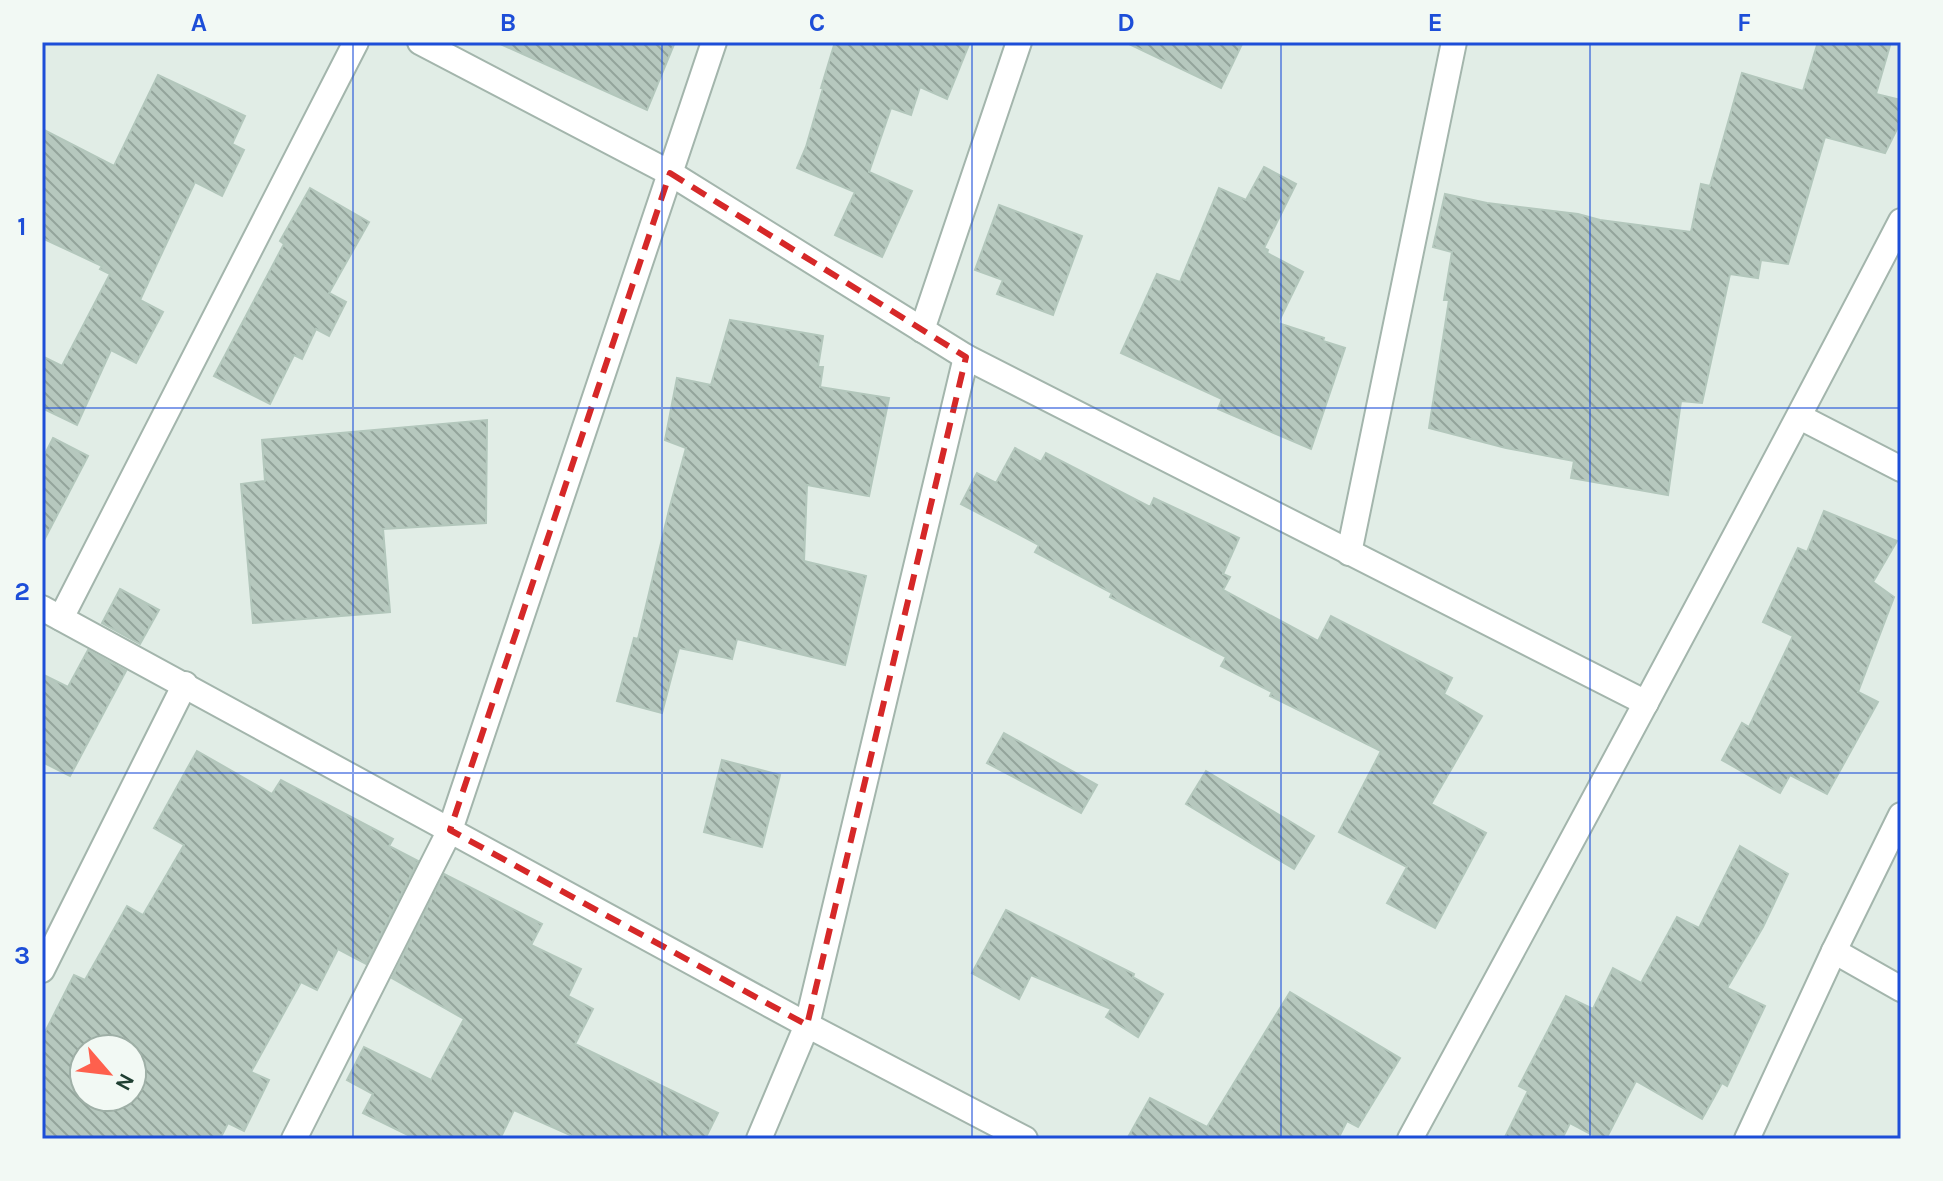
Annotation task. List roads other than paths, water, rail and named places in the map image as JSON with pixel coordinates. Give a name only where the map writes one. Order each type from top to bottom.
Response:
[{"type":"street","points":[[356,42],[51,613],[807,1025],[1025,1139]]},
{"type":"street","points":[[420,42],[670,173],[966,357],[1646,703]]},
{"type":"street","points":[[294,1139],[450,830],[714,42]]},
{"type":"street","points":[[922,330],[1019,42]]},
{"type":"street","points":[[1349,553],[1454,42]]},
{"type":"street","points":[[1410,1139],[1800,417],[1901,221]]},
{"type":"street","points":[[759,1139],[807,1025],[966,357]]},
{"type":"street","points":[[1800,417],[1901,469]]},
{"type":"street","points":[[42,970],[185,684]]},
{"type":"street","points":[[1747,1139],[1901,815]]},
{"type":"street","points":[[1834,951],[1901,989]]}]
